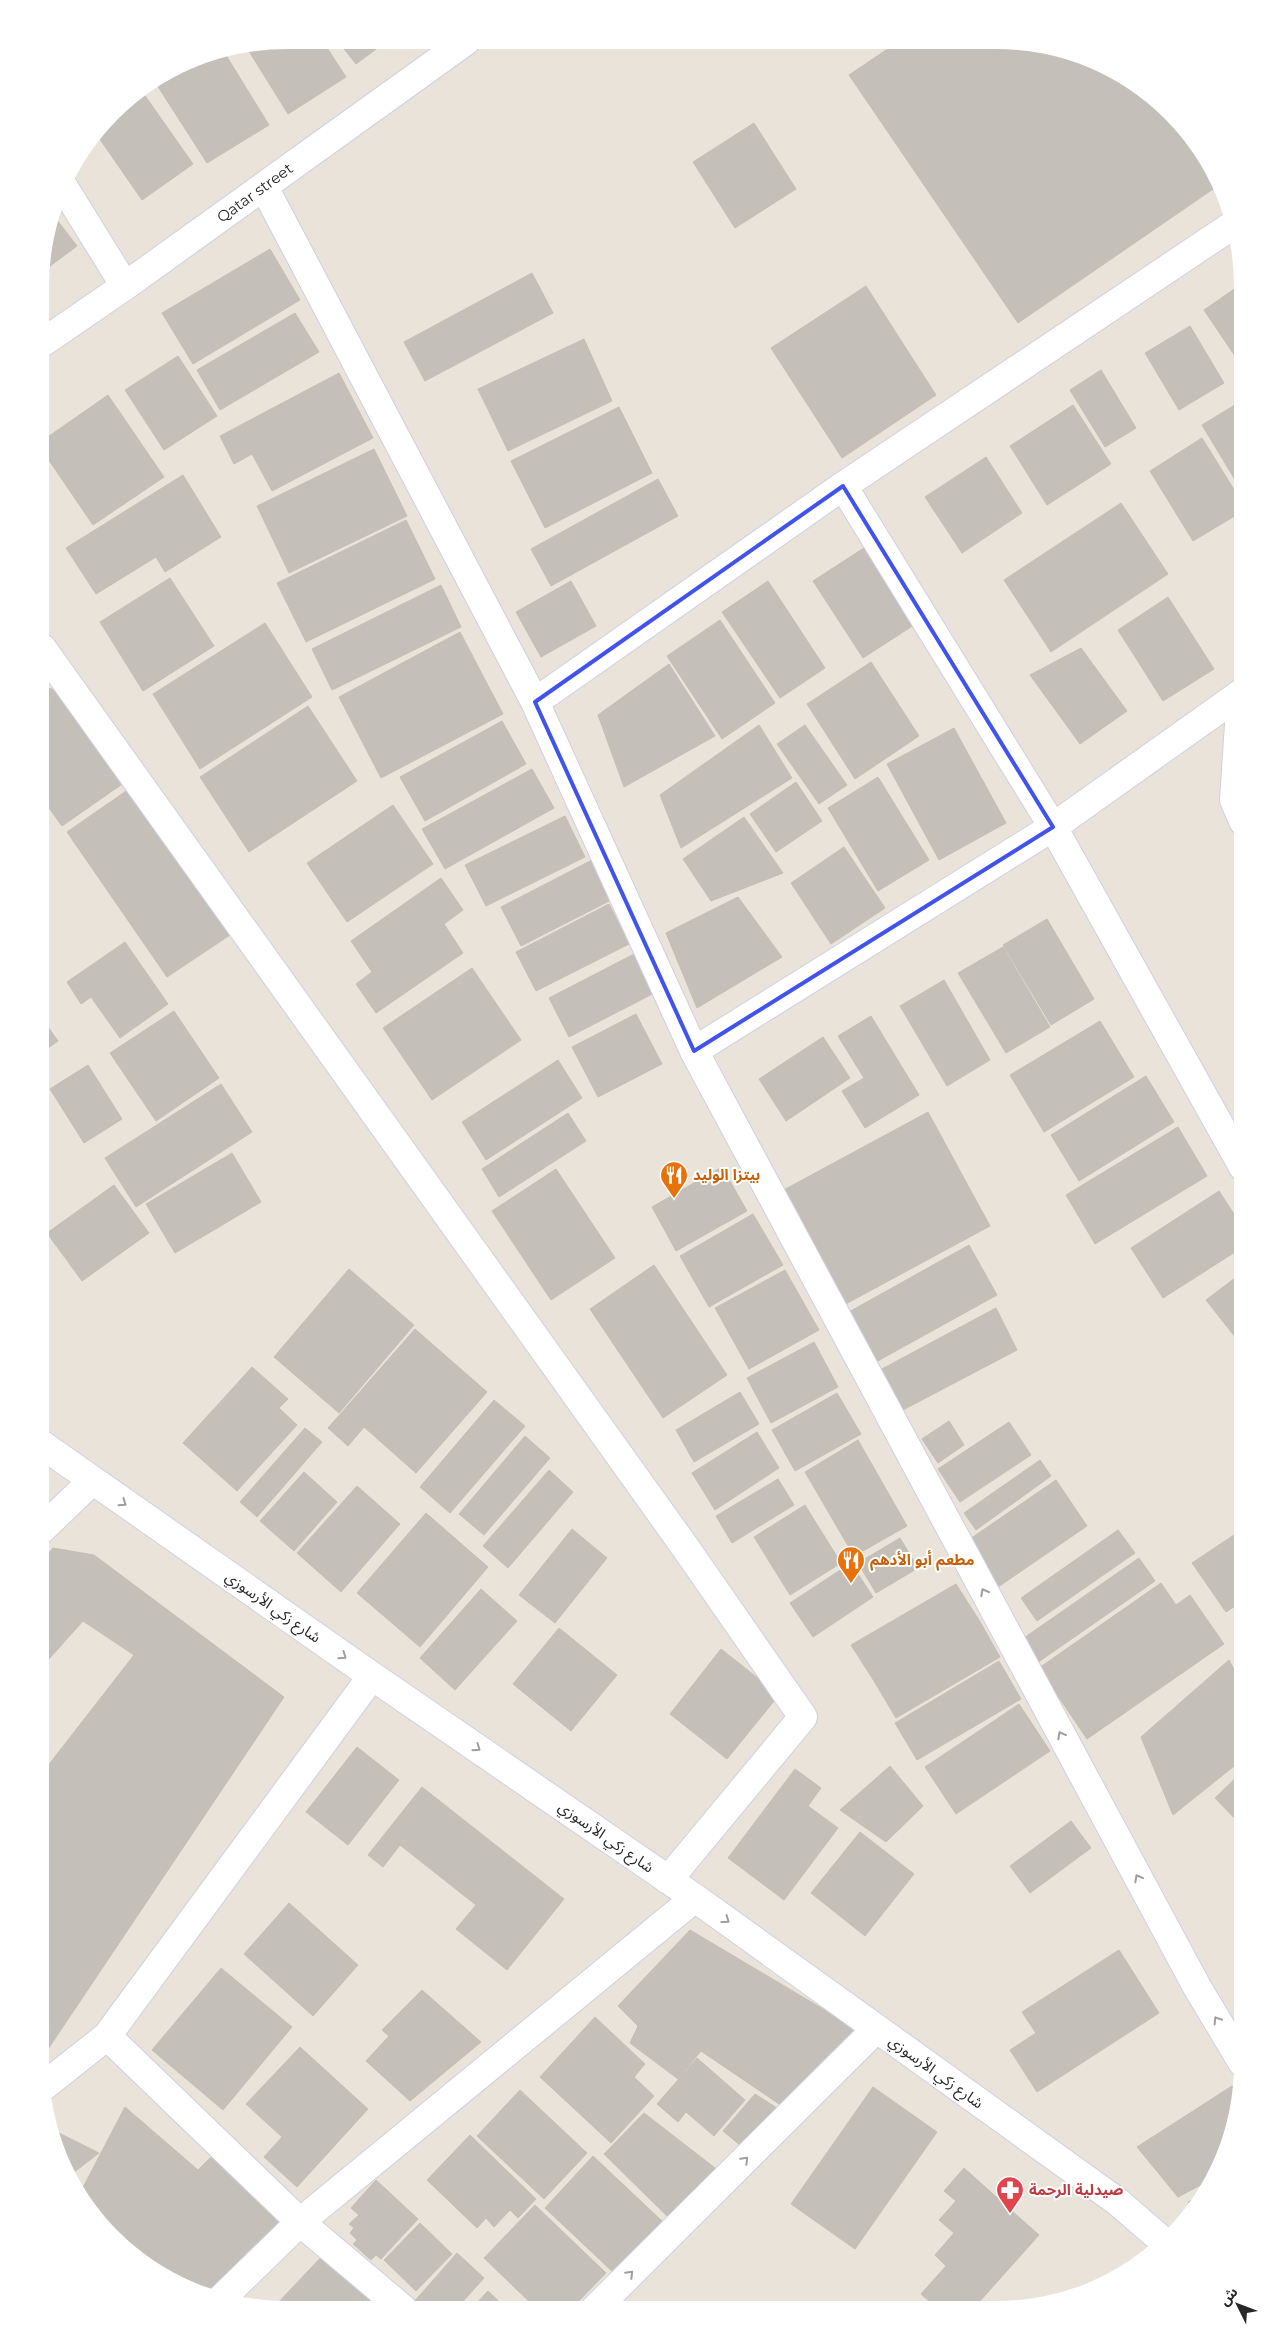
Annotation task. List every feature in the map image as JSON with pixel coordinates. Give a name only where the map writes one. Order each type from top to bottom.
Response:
[{"type":"street","name":"Qatar street","points":[[49,338],[264,187],[455,49]]},
{"type":"street","points":[[264,187],[535,702],[694,1051],[1187,1970],[1234,2049]]},
{"type":"street","points":[[68,193],[125,286]]},
{"type":"street","points":[[535,702],[843,486],[1227,229]]},
{"type":"street","points":[[843,486],[1052,827],[1234,1151]]},
{"type":"street","points":[[49,658],[685,1546],[803,1716],[668,1880]]},
{"type":"street","points":[[694,1051],[1052,827],[1234,699]]},
{"type":"street","name":"شارع زكي الأرسوزي","points":[[49,1450],[372,1676],[695,1898],[1118,2202],[1159,2237]]},
{"type":"street","points":[[49,1522],[92,1481]]},
{"type":"street","points":[[49,2082],[106,2036],[372,1676]]},
{"type":"street","points":[[227,2294],[300,2222],[695,1898]]},
{"type":"street","points":[[603,2301],[876,2029]]},
{"type":"street","points":[[106,2036],[300,2222],[394,2301]]},
{"type":"highlighted area","points":[[843,486],[1053,827],[694,1051],[535,702]]},
{"type":"building","points":[[270,49],[328,49],[346,77],[288,114],[249,52]]},
{"type":"building","points":[[344,49],[376,49],[356,64]]},
{"type":"building","points":[[888,49],[1013,49],[1043,53],[1073,61],[1102,73],[1129,89],[1165,118],[1194,154],[1213,189],[1018,323],[849,75]]},
{"type":"building","points":[[227,56],[269,125],[207,163],[158,87],[181,73]]},
{"type":"building","points":[[145,96],[193,164],[142,200],[100,139],[118,118]]},
{"type":"building","points":[[754,123],[796,189],[735,228],[693,162]]},
{"type":"building","points":[[58,221],[77,246],[49,266]]},
{"type":"building","points":[[270,249],[300,300],[193,364],[162,313]]},
{"type":"building","points":[[532,273],[553,313],[425,381],[404,342]]},
{"type":"building","points":[[866,286],[936,395],[842,458],[771,348]]},
{"type":"building","points":[[1234,289],[1234,355],[1204,310]]},
{"type":"building","points":[[295,313],[319,352],[220,410],[197,370]]},
{"type":"building","points":[[1190,326],[1224,383],[1179,410],[1145,353]]},
{"type":"building","points":[[584,339],[612,401],[508,451],[478,389]]},
{"type":"building","points":[[178,356],[217,416],[164,450],[125,390]]},
{"type":"building","points":[[1101,370],[1136,428],[1105,447],[1070,390]]},
{"type":"building","points":[[339,373],[373,438],[272,491],[252,454],[234,464],[220,436]]},
{"type":"building","points":[[108,395],[164,477],[93,525],[49,460],[49,436]]},
{"type":"building","points":[[1073,405],[1111,464],[1047,505],[1010,446]]},
{"type":"building","points":[[1234,405],[1234,478],[1202,425]]},
{"type":"building","points":[[619,407],[652,473],[545,528],[511,461]]},
{"type":"building","points":[[1202,438],[1234,490],[1234,516],[1193,541],[1150,471]]},
{"type":"building","points":[[374,449],[407,516],[289,573],[257,506]]},
{"type":"building","points":[[986,457],[1022,513],[962,553],[925,497]]},
{"type":"building","points":[[183,475],[221,537],[165,572],[156,557],[96,594],[66,548]]},
{"type":"building","points":[[658,479],[678,516],[551,586],[531,549]]},
{"type":"building","points":[[1121,503],[1168,574],[1051,652],[1004,580]]},
{"type":"building","points":[[406,520],[435,579],[306,642],[277,583]]},
{"type":"building","points":[[867,546],[917,623],[863,658],[813,581]]},
{"type":"building","points":[[170,578],[214,646],[143,691],[100,622]]},
{"type":"building","points":[[571,581],[596,626],[541,657],[516,612]]},
{"type":"building","points":[[768,581],[825,668],[780,698],[722,612]]},
{"type":"building","points":[[441,585],[461,627],[332,690],[312,649]]},
{"type":"building","points":[[1168,597],[1214,669],[1163,701],[1118,630]]},
{"type":"building","points":[[720,620],[775,703],[722,739],[667,656]]},
{"type":"building","points":[[265,623],[312,697],[200,769],[153,694]]},
{"type":"building","points":[[460,632],[503,714],[381,778],[339,697]]},
{"type":"building","points":[[1081,648],[1127,711],[1080,744],[1030,675]]},
{"type":"building","points":[[871,662],[919,736],[855,779],[807,704]]},
{"type":"building","points":[[669,664],[715,736],[624,787],[598,715]]},
{"type":"building","points":[[49,688],[66,692],[128,780],[62,826],[49,808]]},
{"type":"building","points":[[308,706],[357,781],[249,852],[200,777]]},
{"type":"building","points":[[502,721],[526,764],[425,821],[400,777]]},
{"type":"building","points":[[759,725],[792,778],[681,848],[660,795]]},
{"type":"building","points":[[805,725],[847,785],[819,804],[777,744]]},
{"type":"building","points":[[954,728],[1006,823],[939,860],[887,764]]},
{"type":"building","points":[[532,769],[554,808],[445,869],[422,829]]},
{"type":"building","points":[[878,777],[929,860],[878,891],[828,808]]},
{"type":"building","points":[[796,782],[822,821],[776,852],[750,814]]},
{"type":"building","points":[[132,787],[233,933],[167,977],[67,832]]},
{"type":"building","points":[[393,805],[433,864],[347,922],[307,863]]},
{"type":"building","points":[[565,816],[585,857],[486,906],[465,865]]},
{"type":"building","points":[[744,817],[783,873],[711,901],[683,859]]},
{"type":"building","points":[[844,847],[885,908],[831,944],[791,883]]},
{"type":"building","points":[[594,859],[613,899],[521,946],[501,907]]},
{"type":"building","points":[[441,878],[463,910],[444,924],[463,953],[376,1013],[356,984],[372,972],[351,941]]},
{"type":"building","points":[[738,897],[782,957],[697,1008],[666,933]]},
{"type":"building","points":[[609,904],[629,944],[536,991],[516,952]]},
{"type":"building","points":[[1047,919],[1094,999],[1051,1025],[1003,945]]},
{"type":"building","points":[[125,942],[168,1004],[120,1038],[91,997],[81,1004],[67,982]]},
{"type":"building","points":[[1003,947],[1050,1027],[1006,1053],[958,973]]},
{"type":"building","points":[[642,950],[662,989],[569,1037],[549,998]]},
{"type":"building","points":[[472,968],[521,1040],[432,1100],[383,1028]]},
{"type":"building","points":[[944,980],[990,1060],[947,1086],[900,1006]]},
{"type":"building","points":[[174,1011],[219,1078],[156,1121],[110,1053]]},
{"type":"building","points":[[636,1014],[662,1064],[598,1097],[572,1047]]},
{"type":"building","points":[[871,1016],[919,1095],[865,1128],[842,1091],[864,1078],[838,1036]]},
{"type":"building","points":[[1100,1021],[1134,1077],[1044,1132],[1010,1075]]},
{"type":"building","points":[[49,1028],[58,1041],[49,1047]]},
{"type":"building","points":[[823,1037],[850,1078],[786,1121],[759,1079]]},
{"type":"building","points":[[558,1060],[582,1098],[486,1160],[462,1122]]},
{"type":"building","points":[[88,1065],[122,1119],[84,1143],[50,1089]]},
{"type":"building","points":[[1146,1076],[1174,1122],[1079,1181],[1051,1135]]},
{"type":"building","points":[[221,1084],[252,1132],[136,1207],[105,1158]]},
{"type":"building","points":[[928,1112],[990,1226],[842,1306],[780,1192]]},
{"type":"building","points":[[568,1113],[586,1141],[499,1197],[482,1169]]},
{"type":"building","points":[[1178,1127],[1207,1176],[1095,1244],[1066,1195]]},
{"type":"building","points":[[232,1153],[261,1202],[175,1253],[146,1204]]},
{"type":"building","points":[[722,1167],[747,1211],[676,1251],[652,1207]]},
{"type":"building","points":[[556,1169],[615,1258],[551,1300],[492,1211]]},
{"type":"building","points":[[114,1185],[149,1233],[82,1281],[49,1236],[49,1232]]},
{"type":"building","points":[[1219,1191],[1234,1214],[1234,1253],[1163,1298],[1131,1248]]},
{"type":"building","points":[[753,1214],[783,1265],[709,1307],[680,1256]]},
{"type":"building","points":[[969,1245],[997,1295],[874,1363],[847,1313]]},
{"type":"building","points":[[654,1265],[727,1375],[663,1418],[590,1309]]},
{"type":"building","points":[[349,1269],[414,1325],[339,1413],[274,1357]]},
{"type":"building","points":[[785,1270],[819,1330],[749,1369],[715,1308]]},
{"type":"building","points":[[1234,1279],[1234,1336],[1206,1300]]},
{"type":"building","points":[[996,1308],[1017,1350],[901,1411],[880,1370]]},
{"type":"building","points":[[415,1329],[487,1392],[416,1473],[364,1427],[348,1446],[328,1428]]},
{"type":"building","points":[[814,1342],[838,1387],[771,1423],[747,1378]]},
{"type":"building","points":[[252,1367],[288,1399],[279,1408],[297,1425],[237,1491],[183,1443]]},
{"type":"building","points":[[740,1392],[759,1424],[694,1462],[676,1430]]},
{"type":"building","points":[[837,1393],[861,1434],[795,1471],[772,1430]]},
{"type":"building","points":[[494,1400],[525,1426],[450,1513],[420,1487]]},
{"type":"building","points":[[949,1421],[964,1445],[938,1463],[922,1439]]},
{"type":"building","points":[[1009,1422],[1031,1455],[960,1502],[938,1469]]},
{"type":"building","points":[[305,1428],[322,1442],[257,1517],[240,1502]]},
{"type":"building","points":[[757,1432],[779,1468],[715,1510],[692,1473]]},
{"type":"building","points":[[525,1436],[550,1458],[484,1535],[459,1514]]},
{"type":"building","points":[[858,1440],[907,1526],[854,1556],[805,1472]]},
{"type":"building","points":[[1040,1460],[1051,1476],[976,1530],[964,1513]]},
{"type":"building","points":[[549,1470],[573,1492],[508,1568],[483,1546]]},
{"type":"building","points":[[304,1472],[337,1502],[294,1551],[260,1521]]},
{"type":"building","points":[[778,1479],[794,1505],[732,1543],[716,1516]]},
{"type":"building","points":[[1056,1480],[1087,1526],[998,1587],[967,1541]]},
{"type":"building","points":[[357,1486],[400,1524],[341,1592],[297,1553]]},
{"type":"building","points":[[805,1505],[841,1563],[790,1595],[754,1537]]},
{"type":"building","points":[[426,1513],[488,1567],[420,1647],[357,1593]]},
{"type":"building","points":[[572,1529],[607,1558],[555,1623],[519,1595]]},
{"type":"building","points":[[1118,1530],[1135,1553],[1037,1621],[1021,1598]]},
{"type":"building","points":[[1234,1535],[1234,1607],[1226,1612],[1192,1563]]},
{"type":"building","points":[[900,1538],[918,1568],[876,1593],[858,1563]]},
{"type":"building","points":[[53,1548],[94,1555],[284,1697],[49,2048],[49,1764],[134,1655],[83,1621],[49,1659],[49,1553]]},
{"type":"building","points":[[1139,1558],[1155,1581],[1037,1663],[1021,1640]]},
{"type":"building","points":[[851,1563],[873,1597],[813,1637],[790,1603]]},
{"type":"building","points":[[1161,1583],[1176,1605],[1190,1595],[1224,1644],[1087,1739],[1039,1668]]},
{"type":"building","points":[[956,1584],[979,1620],[874,1681],[851,1645]]},
{"type":"building","points":[[481,1589],[517,1621],[455,1690],[420,1658]]},
{"type":"building","points":[[979,1620],[1000,1657],[896,1718],[874,1681]]},
{"type":"building","points":[[559,1628],[617,1675],[571,1731],[513,1684]]},
{"type":"building","points":[[721,1649],[779,1695],[727,1759],[670,1714]]},
{"type":"building","points":[[1229,1660],[1234,1670],[1234,1766],[1173,1815],[1141,1737]]},
{"type":"building","points":[[999,1661],[1021,1699],[917,1760],[895,1723]]},
{"type":"building","points":[[1019,1704],[1050,1751],[956,1814],[925,1767]]},
{"type":"building","points":[[357,1747],[399,1780],[348,1845],[306,1812]]},
{"type":"building","points":[[890,1766],[923,1806],[886,1842],[840,1810]]},
{"type":"building","points":[[795,1769],[821,1788],[808,1806],[838,1828],[784,1900],[728,1858]]},
{"type":"building","points":[[1234,1780],[1234,1818],[1215,1798]]},
{"type":"building","points":[[422,1787],[564,1899],[507,1970],[456,1929],[476,1905],[400,1845],[383,1867],[368,1855]]},
{"type":"building","points":[[1071,1821],[1091,1848],[1030,1893],[1010,1866]]},
{"type":"building","points":[[860,1832],[914,1874],[865,1936],[811,1893]]},
{"type":"building","points":[[289,1903],[358,1965],[313,2016],[244,1954]]},
{"type":"building","points":[[690,1930],[860,2031],[785,2108],[701,2051],[678,2079],[630,2043],[638,2026],[618,2006]]},
{"type":"building","points":[[1119,1950],[1159,2013],[1037,2092],[1010,2050],[1036,2033],[1022,2012]]},
{"type":"building","points":[[221,1968],[292,2027],[223,2110],[152,2050]]},
{"type":"building","points":[[422,1990],[481,2042],[410,2101],[366,2061],[389,2036],[382,2030]]},
{"type":"building","points":[[595,2017],[645,2064],[634,2077],[654,2096],[611,2143],[540,2077]]},
{"type":"building","points":[[300,2047],[368,2109],[297,2187],[264,2157],[282,2137],[246,2104]]},
{"type":"building","points":[[697,2058],[745,2100],[714,2136],[686,2112],[678,2122],[657,2104]]},
{"type":"building","points":[[1232,2086],[1233,2087],[1230,2110],[1222,2140],[1210,2169],[1201,2185],[1178,2197],[1137,2147]]},
{"type":"building","points":[[873,2087],[937,2132],[855,2249],[791,2204]]},
{"type":"building","points":[[520,2090],[587,2153],[544,2199],[477,2136]]},
{"type":"building","points":[[755,2094],[783,2112],[746,2150],[723,2131]]},
{"type":"building","points":[[125,2107],[198,2170],[214,2154],[287,2221],[216,2291],[181,2277],[142,2252],[118,2232],[83,2187]]},
{"type":"building","points":[[644,2113],[715,2168],[667,2216],[604,2154]]},
{"type":"building","points":[[59,2133],[99,2153],[75,2172]]},
{"type":"building","points":[[470,2135],[536,2199],[518,2218],[510,2210],[494,2227],[486,2218],[477,2228],[427,2180]]},
{"type":"building","points":[[593,2156],[663,2222],[614,2273],[545,2208]]},
{"type":"building","points":[[964,2168],[1039,2235],[980,2301],[929,2301],[921,2294],[946,2266],[935,2255],[954,2233],[939,2220],[956,2201],[944,2191]]},
{"type":"building","points":[[376,2180],[418,2219],[381,2259],[376,2255],[371,2260],[353,2244],[357,2240],[350,2233],[354,2228],[349,2224],[359,2215],[351,2208]]},
{"type":"building","points":[[535,2205],[606,2273],[579,2301],[529,2301],[484,2258]]},
{"type":"building","points":[[420,2223],[452,2254],[416,2291],[384,2260]]},
{"type":"building","points":[[327,2251],[380,2301],[286,2301],[280,2301]]},
{"type":"building","points":[[457,2253],[484,2278],[463,2301],[415,2301]]},
{"type":"building","points":[[488,2291],[499,2301],[479,2301]]},
{"type":"place","name":"بيتزا الوليد","points":[[674,1199]]},
{"type":"place","name":"مطعم أبو الأدهم","points":[[851,1584]]},
{"type":"place","name":"صيدلية الرحمة","points":[[1010,2214]]}]
